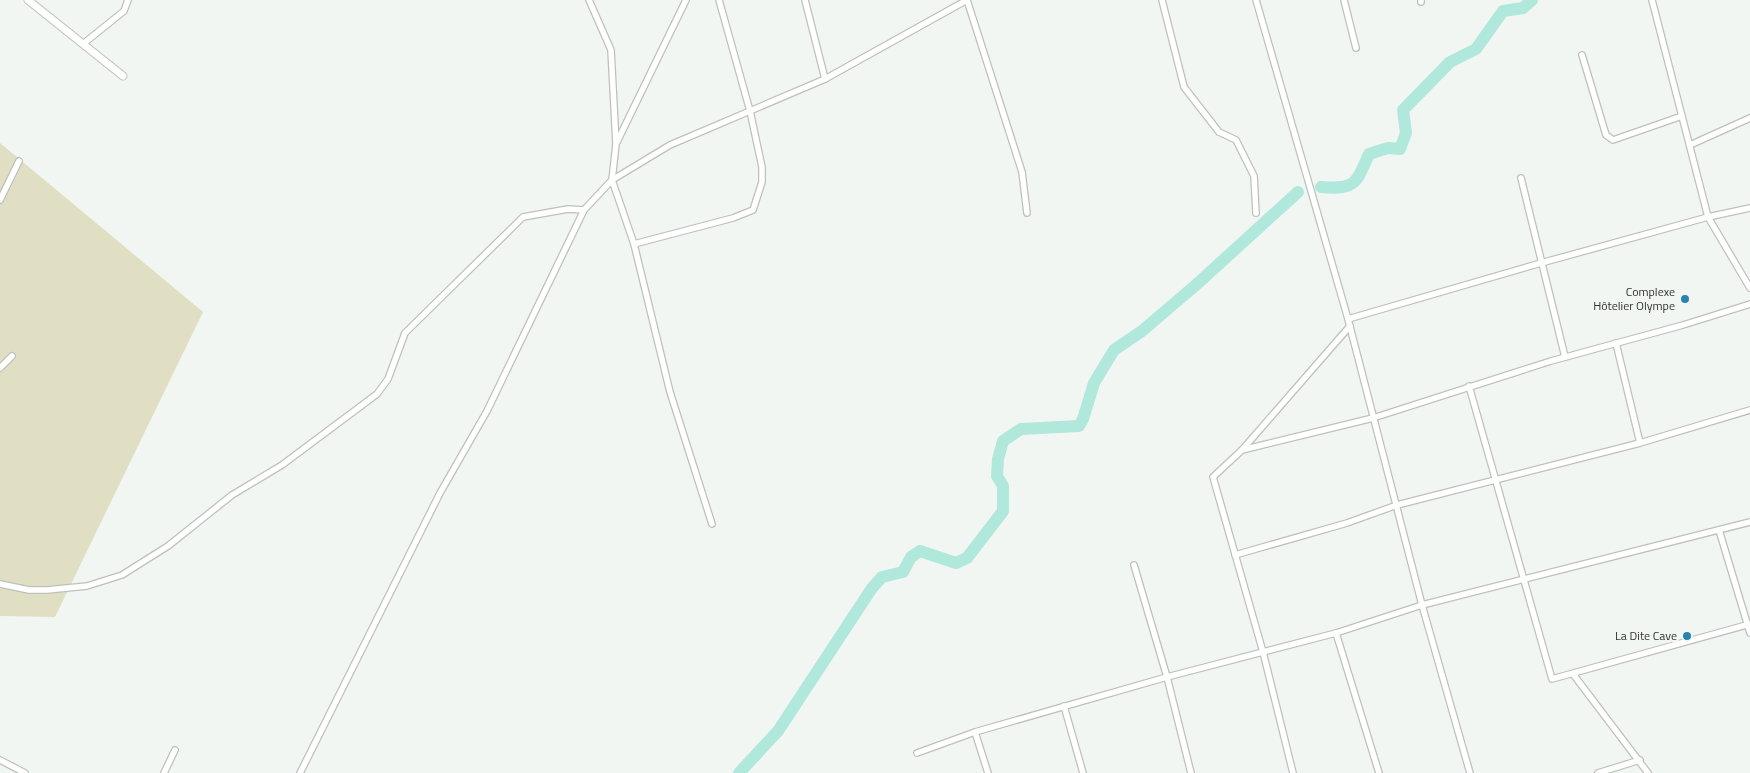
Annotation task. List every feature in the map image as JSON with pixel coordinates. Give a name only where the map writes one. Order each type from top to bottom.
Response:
[{"type":"street","points":[[28,0],[123,76]]},
{"type":"street","points":[[83,44],[124,12],[128,0]]},
{"type":"street","points":[[589,0],[611,50],[616,144],[612,180],[634,244],[670,392],[712,524]]},
{"type":"street","points":[[616,144],[686,0]]},
{"type":"street","points":[[634,244],[733,218],[753,210],[762,182],[762,167],[750,111],[719,0]]},
{"type":"street","points":[[805,0],[825,79]]},
{"type":"street","points":[[300,773],[440,494],[487,411],[584,210],[612,180],[670,145],[825,79],[967,0],[1022,172],[1027,213]]},
{"type":"street","points":[[1162,0],[1184,87],[1219,132],[1236,140],[1254,176],[1256,213]]},
{"type":"street","points":[[1256,0],[1350,326],[1422,605],[1470,773]]},
{"type":"street","points":[[1344,0],[1356,48]]},
{"type":"street","points":[[1652,0],[1708,217],[1750,288]]},
{"type":"street","points":[[1582,55],[1606,136],[1612,140],[1682,116]]},
{"type":"street","points":[[1690,145],[1750,118]]},
{"type":"street","points":[[0,200],[19,161]]},
{"type":"street","points":[[1521,178],[1565,357]]},
{"type":"street","points":[[1348,319],[1541,263],[1708,217],[1750,208]]},
{"type":"street","points":[[0,584],[29,590],[87,586],[122,575],[168,546],[232,495],[282,465],[376,394],[388,380],[405,333],[523,217],[568,209],[584,210]]},
{"type":"street","points":[[1242,450],[1373,418],[1469,386],[1750,304]]},
{"type":"street","points":[[1293,773],[1263,652],[1213,478],[1242,450],[1350,326]]},
{"type":"street","points":[[1616,343],[1640,443]]},
{"type":"street","points":[[0,368],[12,356]]},
{"type":"street","points":[[1469,386],[1552,679],[1749,624]]},
{"type":"street","points":[[1235,555],[1347,523],[1397,505],[1640,443],[1750,410]]},
{"type":"street","points":[[917,753],[975,732],[1167,677],[1336,633],[1422,605],[1750,522]]},
{"type":"street","points":[[1719,530],[1749,624],[1750,633]]},
{"type":"street","points":[[1134,564],[1167,677],[1191,773]]},
{"type":"street","points":[[1336,633],[1379,773]]},
{"type":"street","points":[[1573,674],[1648,773]]},
{"type":"street","points":[[1064,706],[1083,773]]},
{"type":"street","points":[[975,732],[988,773]]},
{"type":"street","points":[[164,773],[175,750]]},
{"type":"street","points":[[0,760],[25,773]]},
{"type":"street","points":[[1598,773],[1640,760]]},
{"type":"green space","points":[[0,143],[203,312],[55,617],[0,616]]},
{"type":"waterway","points":[[1321,187],[1348,186],[1353,183],[1361,172],[1369,154],[1388,148],[1400,149],[1406,133],[1403,110],[1450,62],[1476,49],[1503,11],[1523,8],[1532,0]]},
{"type":"waterway","points":[[739,773],[778,731],[872,588],[882,577],[903,572],[911,557],[920,551],[956,563],[967,558],[1003,511],[1003,486],[997,476],[998,459],[1003,441],[1021,429],[1079,426],[1094,383],[1114,350],[1142,331],[1197,284],[1298,192]]},
{"type":"place","name":"Complexe Hôtelier Olympe","points":[[1685,299]]},
{"type":"place","name":"La Dite Cave","points":[[1687,636]]}]
